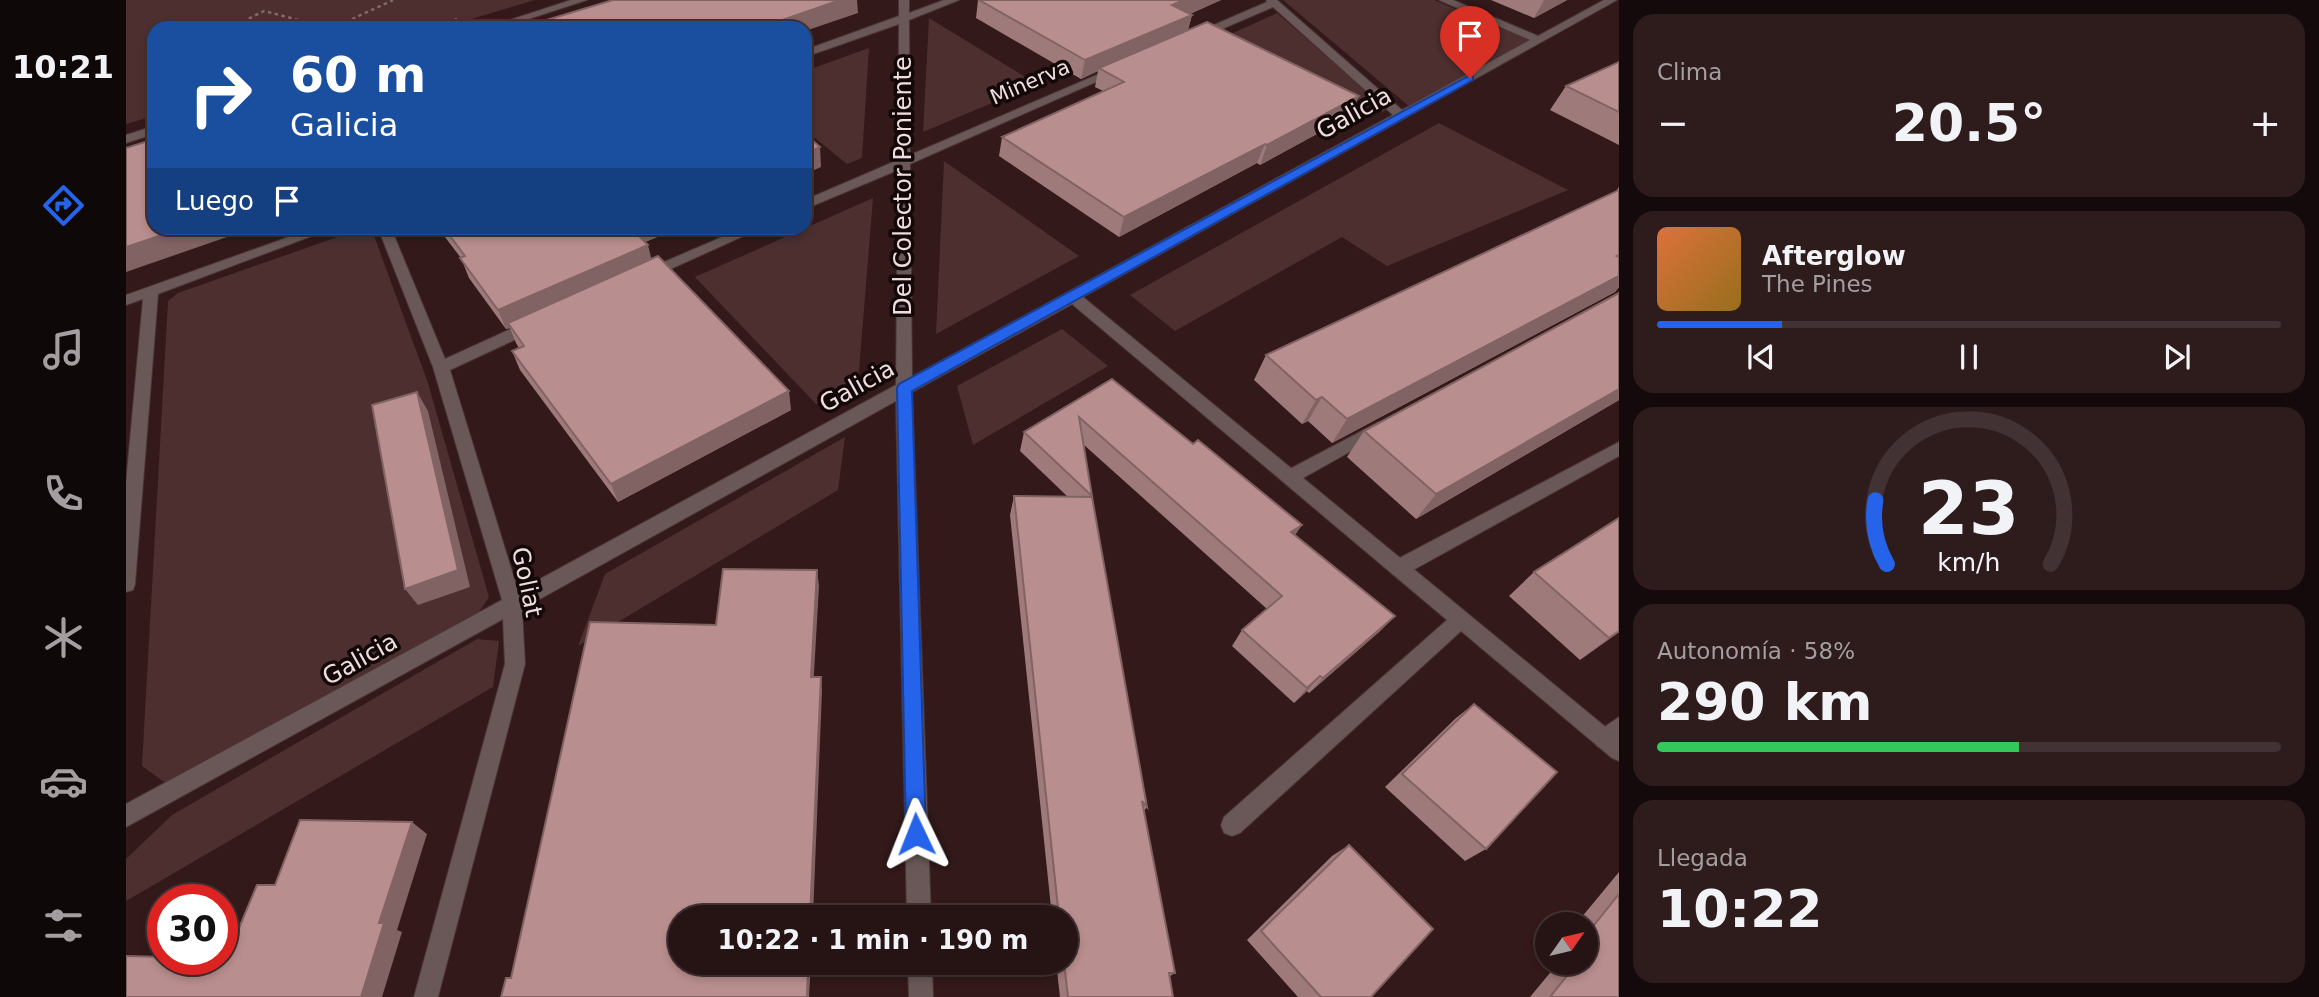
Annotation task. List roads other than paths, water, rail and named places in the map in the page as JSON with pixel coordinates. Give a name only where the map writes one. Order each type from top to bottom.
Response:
[{"type":"street","points":[[513,21],[582,0]]},
{"type":"street","name":"Del Colector Poniente","points":[[904,0],[904,388],[919,905]]},
{"type":"street","points":[[812,51],[954,0]]},
{"type":"street","points":[[1444,0],[1539,40]]},
{"type":"street","name":"Galicia","points":[[126,816],[1612,0]]},
{"type":"street","points":[[1185,41],[1273,1],[1401,116]]},
{"type":"street","name":"Minerva","points":[[812,202],[1133,63]]},
{"type":"street","points":[[126,139],[147,132]]},
{"type":"street","points":[[126,300],[307,235]]},
{"type":"street","name":"Goliat","points":[[387,235],[440,367],[512,603],[515,664],[426,997]]},
{"type":"street","points":[[629,283],[738,235]]},
{"type":"street","points":[[126,583],[129,488],[151,291]]},
{"type":"street","points":[[1072,296],[1461,619],[1614,739]]},
{"type":"street","points":[[440,367],[553,317]]},
{"type":"street","points":[[1290,477],[1399,418]]},
{"type":"street","points":[[1399,568],[1619,449]]},
{"type":"street","points":[[1232,825],[1461,619]]},
{"type":"street","points":[[920,975],[921,997]]}]
